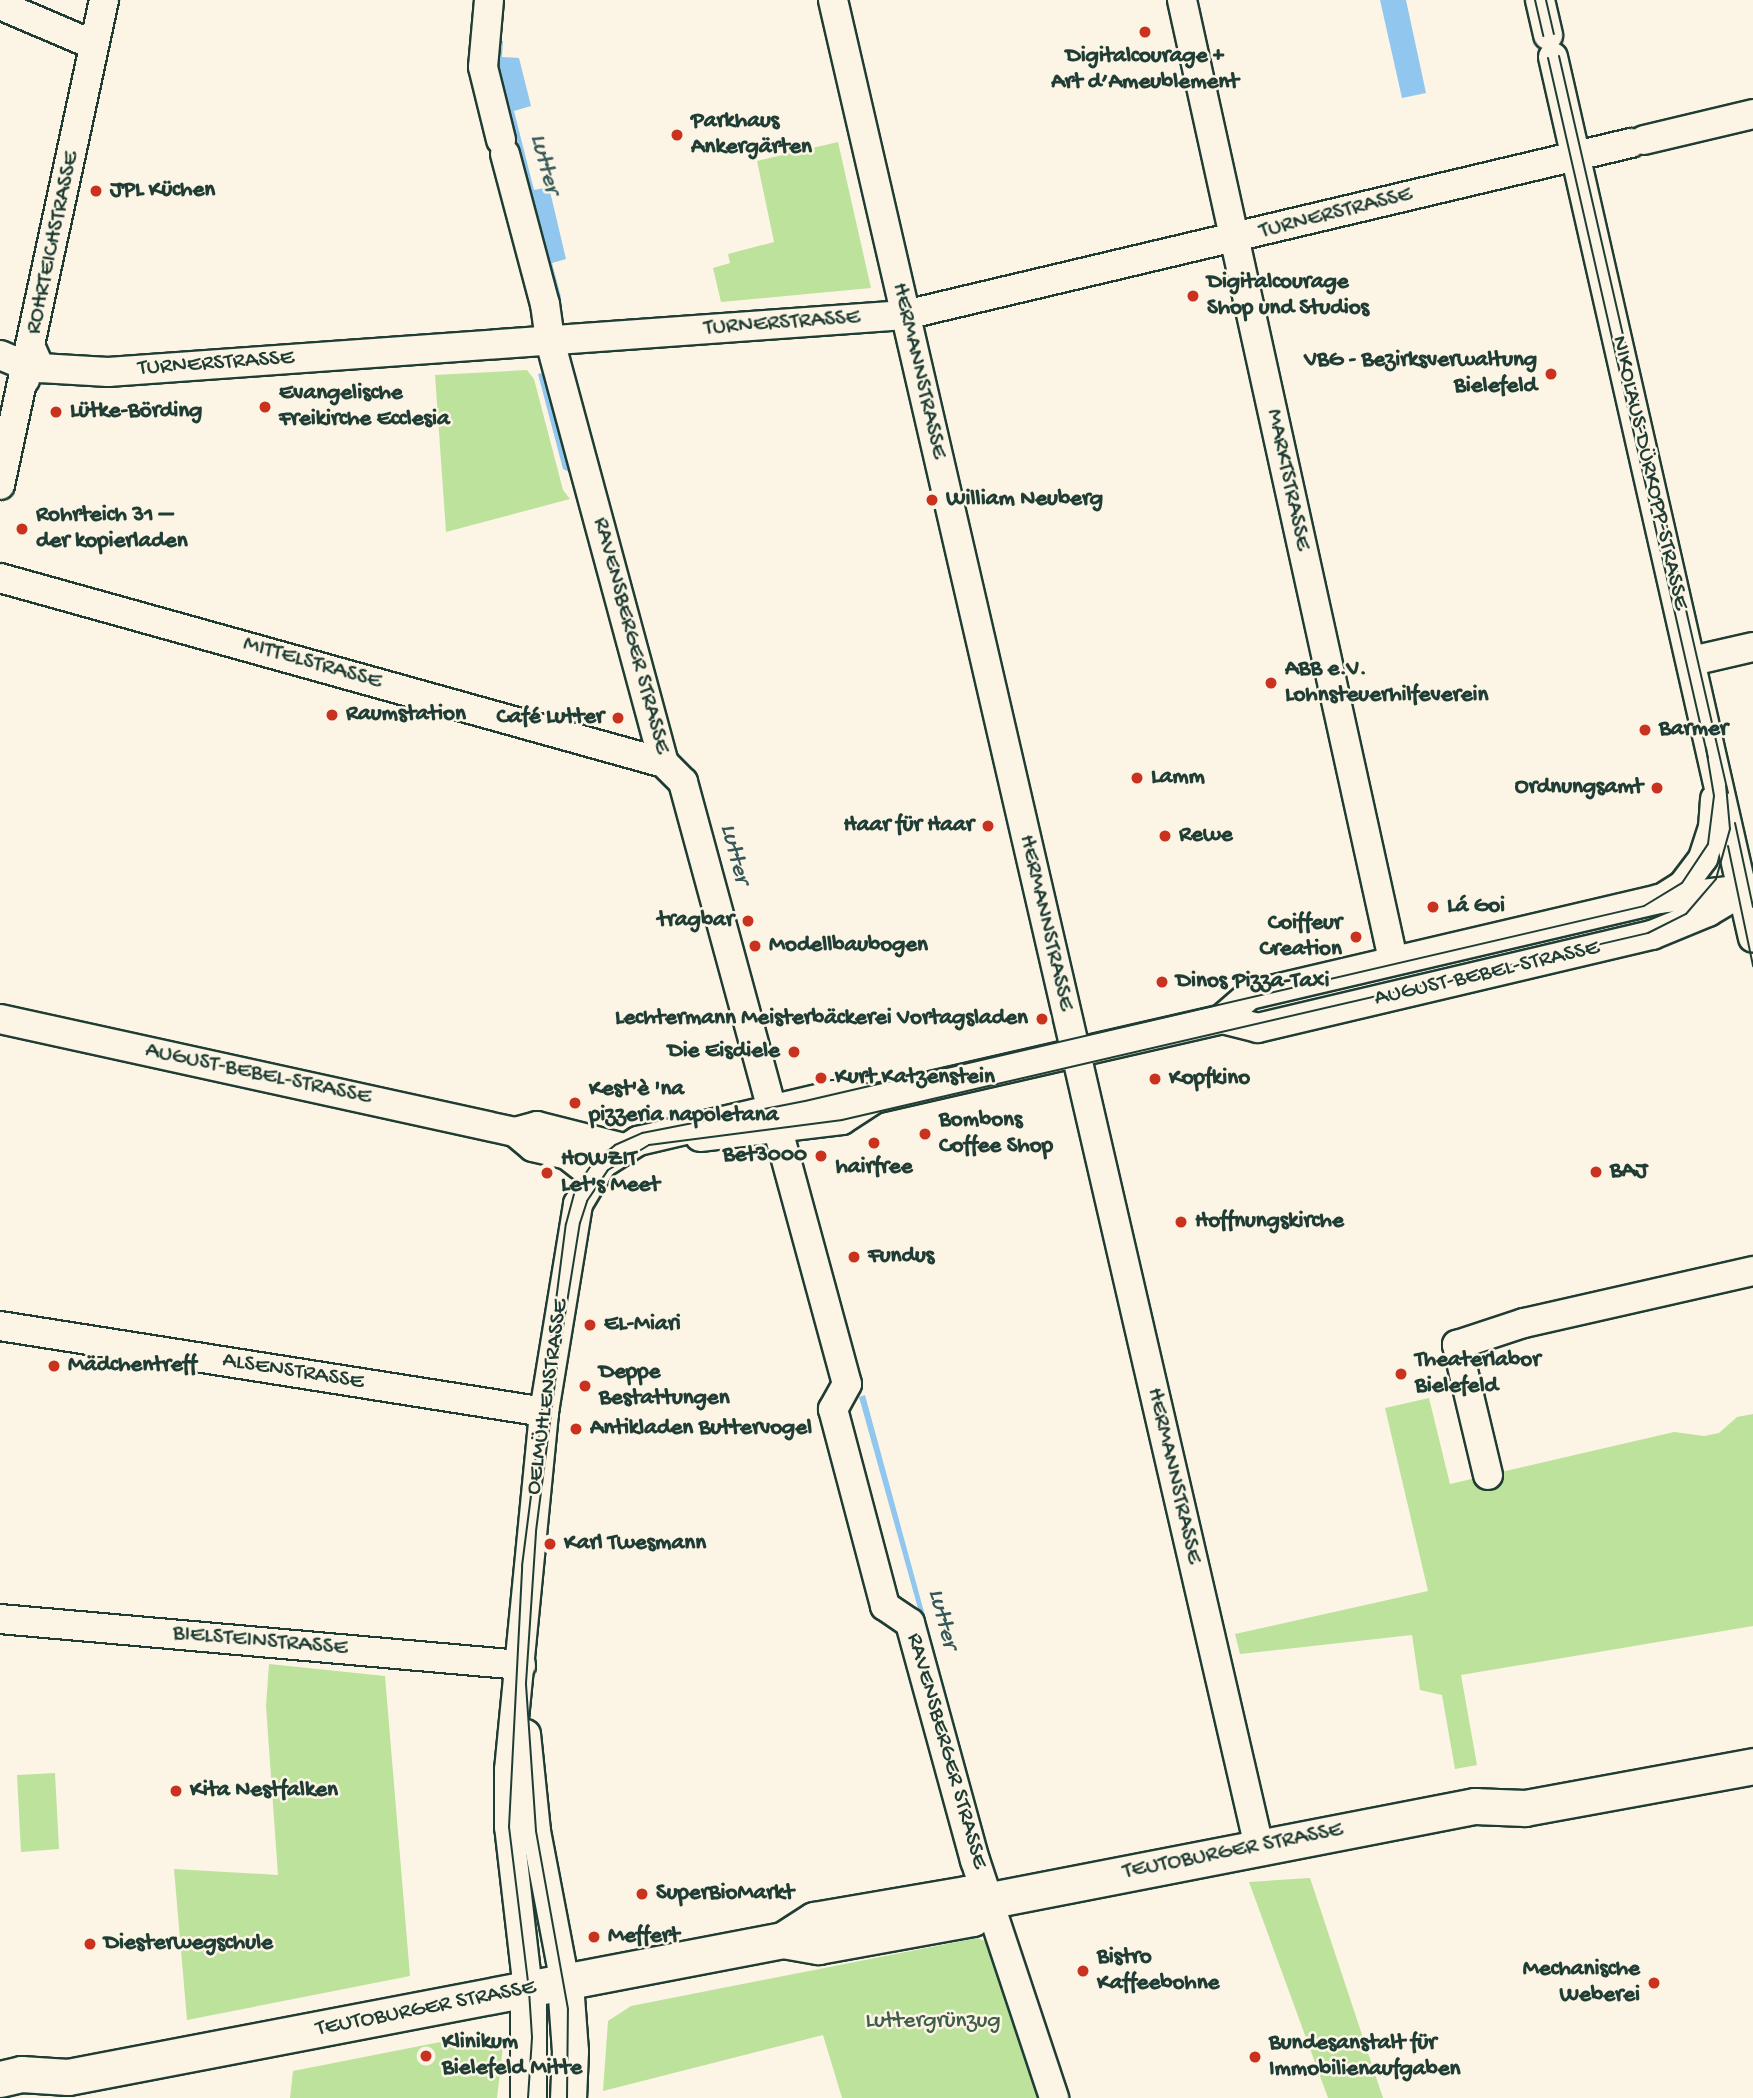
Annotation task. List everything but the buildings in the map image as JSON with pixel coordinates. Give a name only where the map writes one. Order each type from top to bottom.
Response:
[{"type":"street","name":"ROHRTEICHSTRASSE","points":[[0,485],[22,362],[104,0]]},
{"type":"street","name":"RAVENSBERGER STRASSE","points":[[489,0],[483,67],[545,304],[550,341],[664,763],[683,782],[847,1384],[833,1409],[885,1606],[910,1623],[975,1860],[991,1900],[1054,2098]]},
{"type":"street","name":"HERMANNSTRASSE","points":[[833,0],[1259,1846]]},
{"type":"street","name":"MARKTSTRASSE","points":[[1182,0],[1393,960]]},
{"type":"street","name":"NIKOLAUS-DÜRKOPP-STRASSE","points":[[1540,0],[1715,762],[1749,889],[1753,938]]},
{"type":"street","points":[[0,5],[94,45]]},
{"type":"street","name":"TURNERSTRASSE","points":[[22,362],[108,372],[905,315],[1753,114]]},
{"type":"street","name":"MITTELSTRASSE","points":[[0,578],[664,763]]},
{"type":"street","points":[[1692,661],[1753,647]]},
{"type":"street","name":"AUGUST-BEBEL-STRASSE","points":[[1659,899],[1690,877],[1710,844],[1715,762]]},
{"type":"street","name":"AUGUST-BEBEL-STRASSE","points":[[1222,1019],[1250,995],[1659,899],[1749,889]]},
{"type":"street","name":"AUGUST-BEBEL-STRASSE","points":[[515,1132],[537,1126],[624,1148],[669,1135],[775,1119],[834,1095],[874,1099],[1222,1019],[1258,1028],[1652,935],[1708,912],[1749,889]]},
{"type":"street","name":"AUGUST-BEBEL-STRASSE","points":[[0,1019],[515,1132],[533,1147],[567,1155],[593,1175]]},
{"type":"street","name":"OELMÜHLENSTRASSE","points":[[528,2098],[528,1990],[509,1827],[509,1770],[544,1412],[572,1229],[593,1175],[624,1148]]},
{"type":"street","points":[[1488,1475],[1457,1345],[1524,1323],[1753,1271]]},
{"type":"street","name":"ALSENSTRASSE","points":[[0,1326],[544,1412]]},
{"type":"street","name":"BIELSTEINSTRASSE","points":[[0,1619],[521,1665]]},
{"type":"street","name":"OELMÜHLENSTRASSE","points":[[521,1665],[536,1831],[565,1983],[570,2051],[568,2098]]},
{"type":"street","name":"TEUTOBURGER STRASSE","points":[[0,2078],[21,2074],[68,2077],[783,1940],[818,1946],[972,1918],[991,1900],[1475,1806],[1520,1787],[1753,1745]]},
{"type":"street","name":"TEUTOBURGER STRASSE","points":[[1475,1806],[1525,1808],[1753,1766]]},
{"type":"street","name":"TEUTOBURGER STRASSE","points":[[27,2098],[68,2077]]},
{"type":"green space","points":[[838,142],[871,288],[721,302],[713,268],[730,263],[728,254],[774,242],[757,161]]},
{"type":"green space","points":[[527,370],[534,379],[563,490],[570,499],[446,532],[435,375]]},
{"type":"green space","points":[[1429,1398],[1450,1484],[1674,1432],[1704,1436],[1719,1433],[1737,1417],[1753,1414],[1753,1626],[1461,1675],[1477,1765],[1455,1769],[1442,1695],[1420,1690],[1412,1635],[1240,1654],[1235,1634],[1428,1591],[1385,1408]]},
{"type":"green space","points":[[269,1664],[385,1676],[410,1976],[187,2020],[174,1869],[278,1875],[266,1706]]},
{"type":"green space","points":[[55,1773],[59,1849],[21,1852],[17,1775]]},
{"type":"green space","points":[[1310,1878],[1383,2098],[1328,2098],[1249,1882]]},
{"type":"green space","name":"Luttergrünzug","points":[[977,1938],[988,1942],[1038,2098],[842,2098],[823,2035],[603,2091],[608,2021],[631,2006]]},
{"type":"green space","name":"Klinikum Bielefeld Mitte","points":[[481,2034],[503,2047],[497,2098],[290,2098],[293,2071]]},
{"type":"water","points":[[1380,0],[1406,0],[1426,93],[1402,98]]},
{"type":"water","points":[[494,41],[503,41],[502,57],[519,58],[531,106],[514,111],[534,190],[549,187],[566,259],[552,263],[561,297],[555,298],[494,68]]},
{"type":"water","points":[[550,371],[573,474],[563,469],[538,374]]},
{"type":"water","points":[[865,1395],[989,1851],[986,1852],[859,1397]]},
{"type":"tram line","points":[[1535,0],[1543,36]]},
{"type":"tram line","points":[[1546,0],[1554,34]]},
{"type":"tram line","points":[[1559,56],[1728,793]]},
{"type":"tram line","points":[[1548,58],[1708,758]]},
{"type":"tram line","points":[[528,2098],[532,2037],[529,1990],[509,1827],[522,1566],[566,1224],[576,1187],[593,1163],[615,1145],[642,1133],[805,1101],[1644,906],[1682,883],[1708,844],[1714,796],[1706,748]]},
{"type":"tram line","points":[[567,2098],[568,2009],[536,1831],[526,1683],[536,1531],[559,1352],[580,1223],[587,1201],[608,1170],[649,1145],[842,1120],[1648,933],[1686,914],[1716,879],[1730,829],[1726,785]]},
{"type":"tram line","points":[[1735,823],[1753,907]]},
{"type":"tram line","points":[[1728,846],[1753,966]]},
{"type":"place","name":"Digitalcourage + Art d’Ameublement","points":[[1145,32]]},
{"type":"place","name":"Parkhaus Ankergärten","points":[[677,135]]},
{"type":"place","name":"JPL Küchen","points":[[96,191]]},
{"type":"place","name":"Digitalcourage Shop und Studios","points":[[1193,296]]},
{"type":"place","name":"VBG - Bezirksverwaltung Bielefeld","points":[[1551,374]]},
{"type":"place","name":"Evangelische Freikirche Ecclesia","points":[[265,407]]},
{"type":"place","name":"Lütke-Börding","points":[[56,412]]},
{"type":"place","name":"William Neuberg","points":[[932,500]]},
{"type":"place","name":"Rohrteich 31 – der kopierladen","points":[[22,529]]},
{"type":"place","name":"ABB e.V. Lohnsteuerhilfeverein","points":[[1271,683]]},
{"type":"place","name":"Raumstation","points":[[332,715]]},
{"type":"place","name":"Café Lutter","points":[[618,718]]},
{"type":"place","name":"Barmer","points":[[1645,730]]},
{"type":"place","name":"Lamm","points":[[1137,778]]},
{"type":"place","name":"Ordnungsamt","points":[[1657,788]]},
{"type":"place","name":"Haar für Haar","points":[[988,826]]},
{"type":"place","name":"Rewe","points":[[1165,836]]},
{"type":"place","name":"Lá Goi","points":[[1433,907]]},
{"type":"place","name":"tragbar","points":[[748,921]]},
{"type":"place","name":"Coiffeur Creation","points":[[1356,937]]},
{"type":"place","name":"Modellbaubogen","points":[[755,946]]},
{"type":"place","name":"Dinos Pizza-Taxi","points":[[1162,982]]},
{"type":"place","name":"Lechtermann Meisterbäckerei Vortagsladen","points":[[1042,1019]]},
{"type":"place","name":"Die Eisdiele","points":[[794,1052]]},
{"type":"place","name":"Kurt Katzenstein","points":[[821,1078]]},
{"type":"place","name":"Kopfkino","points":[[1155,1079]]},
{"type":"place","name":"Kest'è 'na pizzeria napoletana","points":[[575,1103]]},
{"type":"place","name":"Bombons Coffee Shop","points":[[925,1134]]},
{"type":"place","name":"hairfree","points":[[874,1143]]},
{"type":"place","name":"Bet3000","points":[[821,1156]]},
{"type":"place","name":"BAJ","points":[[1596,1172]]},
{"type":"place","name":"HOWZIT Let's Meet","points":[[547,1173]]},
{"type":"place","name":"Hoffnungskirche","points":[[1181,1222]]},
{"type":"place","name":"Fundus","points":[[854,1257]]},
{"type":"place","name":"EL-Miari","points":[[590,1325]]},
{"type":"place","name":"Mädchentreff","points":[[54,1366]]},
{"type":"place","name":"Theaterlabor Bielefeld","points":[[1401,1374]]},
{"type":"place","name":"Deppe Bestattungen","points":[[585,1386]]},
{"type":"place","name":"Antikladen Buttervogel","points":[[576,1429]]},
{"type":"place","name":"Karl Twesmann","points":[[550,1544]]},
{"type":"place","name":"Kita Nestfalken","points":[[176,1791]]},
{"type":"place","name":"SuperBioMarkt","points":[[642,1894]]},
{"type":"place","name":"Meffert","points":[[594,1937]]},
{"type":"place","name":"Diesterwegschule","points":[[90,1944]]},
{"type":"place","name":"Bistro Kaffeebohne","points":[[1083,1971]]},
{"type":"place","name":"Mechanische Weberei","points":[[1654,1983]]},
{"type":"place","name":"Klinikum Bielefeld Mitte","points":[[426,2056]]},
{"type":"place","name":"Bundesanstalt für Immobilienaufgaben","points":[[1255,2057]]},
{"type":"water label","name":"Lutter","points":[[544,164]]},
{"type":"water label","name":"Lutter","points":[[734,854]]},
{"type":"water label","name":"Lutter","points":[[942,1619]]}]
